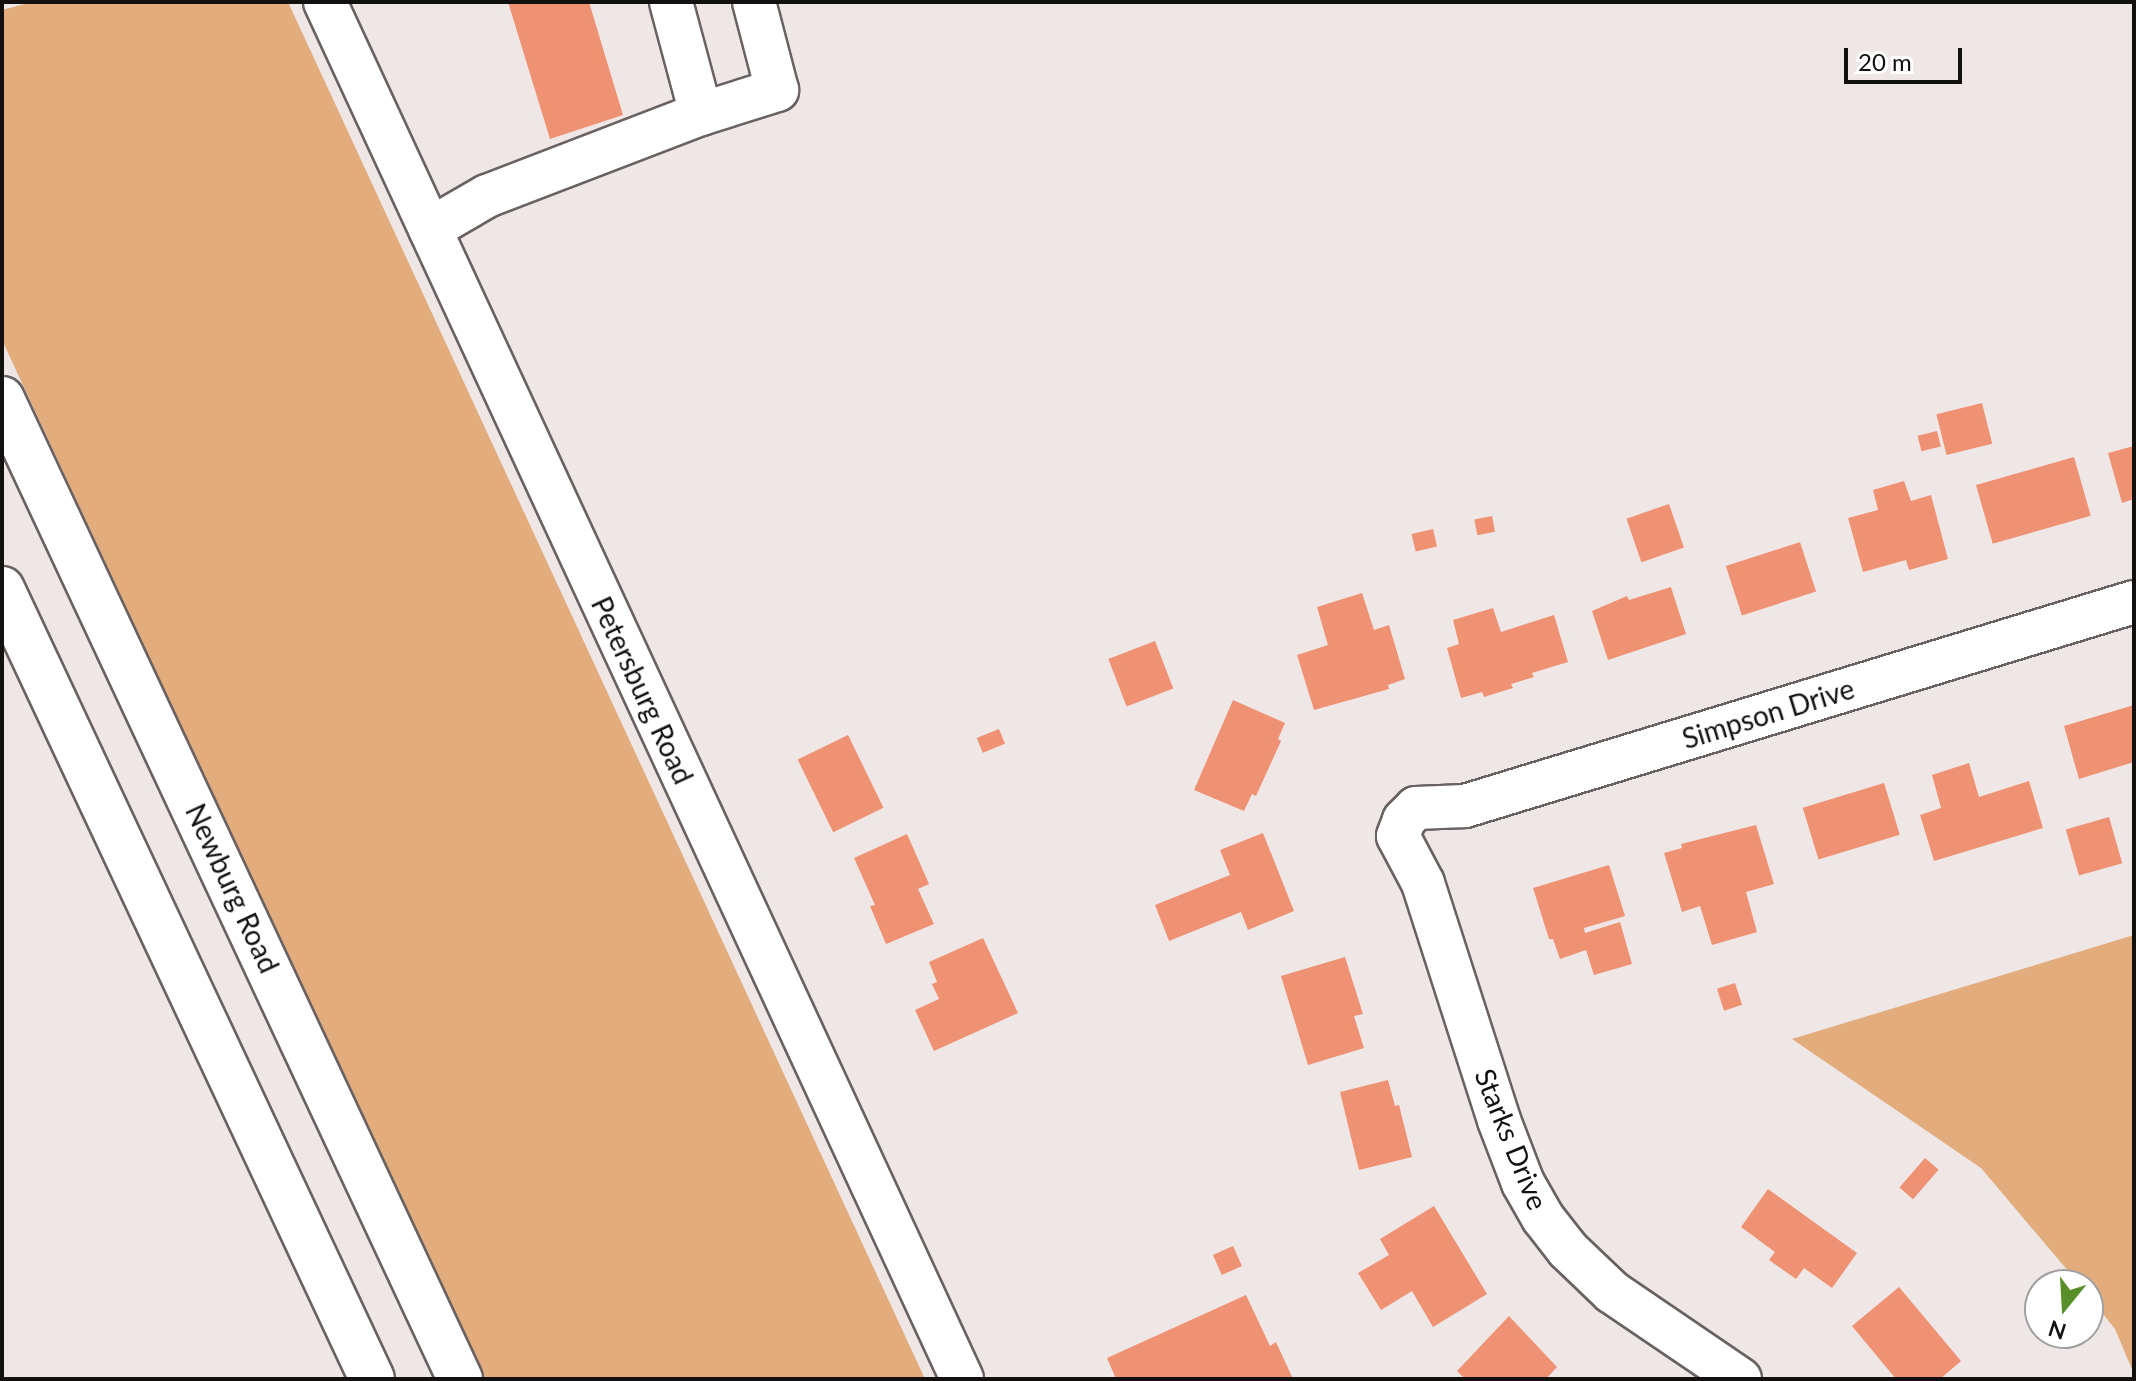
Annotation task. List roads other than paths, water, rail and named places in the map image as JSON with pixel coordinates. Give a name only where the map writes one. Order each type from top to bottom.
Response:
[{"type":"main road","name":"Newburg Road","points":[[2,399],[460,1379]]},
{"type":"main road","points":[[2,589],[372,1379]]},
{"type":"street","name":"Petersburg Road","points":[[325,2],[962,1379]]},
{"type":"street","points":[[671,2],[701,114]]},
{"type":"street","points":[[430,229],[487,196],[701,114],[777,90],[754,2]]},
{"type":"street","name":"Simpson Drive","points":[[1404,820],[1416,808],[1465,806],[2134,602]]},
{"type":"street","name":"Starks Drive","points":[[1404,820],[1398,836],[1423,883],[1499,1120],[1523,1183],[1543,1218],[1568,1250],[1612,1292],[1740,1379]]}]
